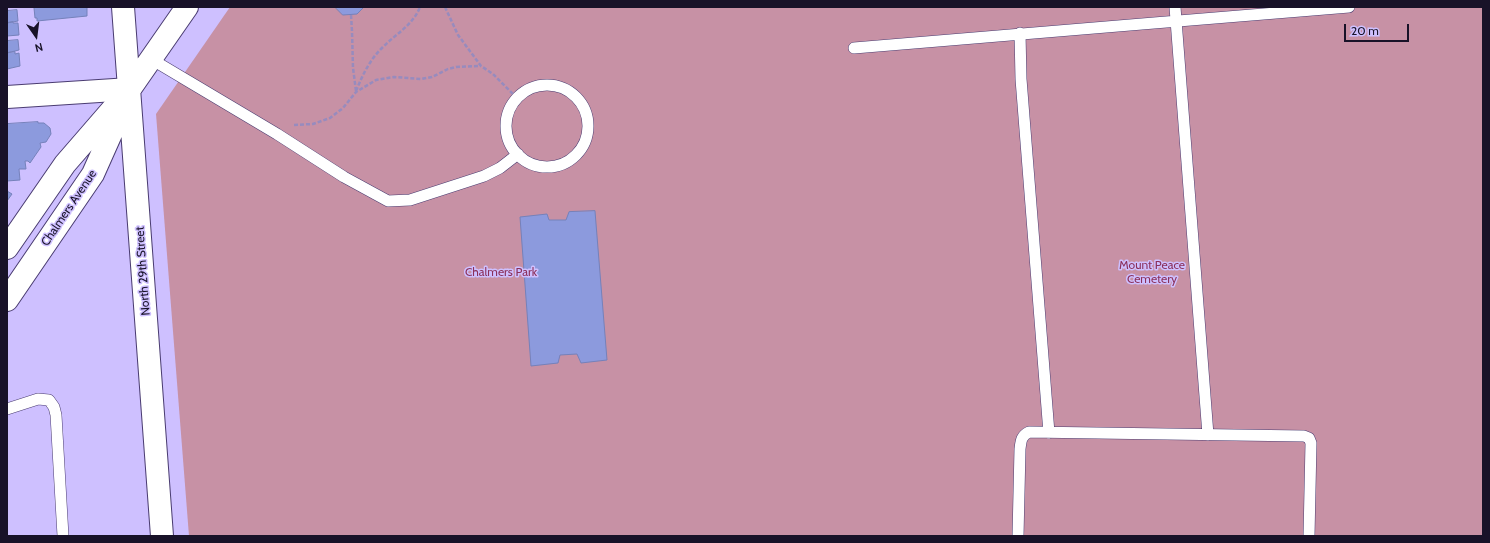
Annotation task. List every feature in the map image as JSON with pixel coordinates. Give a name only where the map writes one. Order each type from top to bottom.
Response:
[{"type":"street","name":"North 29th Street","points":[[123,7],[162,536]]},
{"type":"street","name":"Chalmers Avenue","points":[[7,248],[65,164],[130,89],[187,7]]},
{"type":"street","name":"Chalmers Avenue","points":[[7,300],[94,174],[130,89]]},
{"type":"street","points":[[7,97],[130,89]]},
{"type":"lane","points":[[1175,7],[1208,435]]},
{"type":"lane","points":[[854,48],[1020,33],[1176,22],[1350,7]]},
{"type":"lane","points":[[1020,33],[1021,86],[1049,433]]},
{"type":"lane","points":[[151,59],[277,134],[344,177],[376,196],[388,201],[410,200],[484,176],[500,168],[518,154]]},
{"type":"lane","points":[[548,84],[559,86],[570,91],[584,108],[588,119],[588,130],[585,142],[579,151],[571,159],[560,164],[538,166],[527,162],[510,144],[507,132],[506,120],[510,108],[517,98],[526,90],[536,86],[548,84]]},
{"type":"lane","points":[[7,409],[38,399],[48,400],[54,407],[56,415],[63,536]]},
{"type":"lane","points":[[1018,536],[1018,473],[1022,438],[1030,432],[1304,436],[1309,438],[1311,443],[1309,536]]},
{"type":"path","points":[[277,134],[290,126],[313,124],[330,118],[343,108],[356,92],[367,65],[385,44],[405,28],[420,7]]},
{"type":"path","points":[[446,7],[458,35],[481,66],[493,74],[517,98]]},
{"type":"path","points":[[350,15],[352,31],[352,68],[356,92]]},
{"type":"path","points":[[356,92],[376,80],[404,77],[421,79],[432,78],[448,69],[456,67],[481,66]]},
{"type":"green space","points":[[230,7],[1483,7],[1483,536],[189,536],[156,114]]},
{"type":"building","points":[[87,7],[87,16],[37,21],[37,18],[35,18],[34,8]]},
{"type":"building","points":[[335,7],[364,7],[357,14],[343,15]]},
{"type":"building","points":[[17,10],[18,21],[7,23],[7,11]]},
{"type":"building","points":[[7,23],[18,23],[19,35],[7,36]]},
{"type":"building","points":[[18,40],[19,50],[7,53],[7,41]]},
{"type":"building","points":[[15,52],[15,54],[19,53],[20,66],[7,69],[7,53]]},
{"type":"building","points":[[44,123],[50,128],[51,134],[46,142],[40,143],[41,147],[30,163],[25,161],[26,169],[19,169],[20,180],[7,181],[7,124]]},
{"type":"building","points":[[7,191],[12,194],[7,201]]},
{"type":"building","points":[[595,211],[607,360],[581,363],[577,354],[560,355],[558,363],[531,366],[520,217],[547,214],[549,220],[566,220],[569,212]]},
{"type":"park label","name":"Chalmers Park","points":[[501,272]]},
{"type":"park label","name":"Mount Peace Cemetery","points":[[1152,272]]}]
